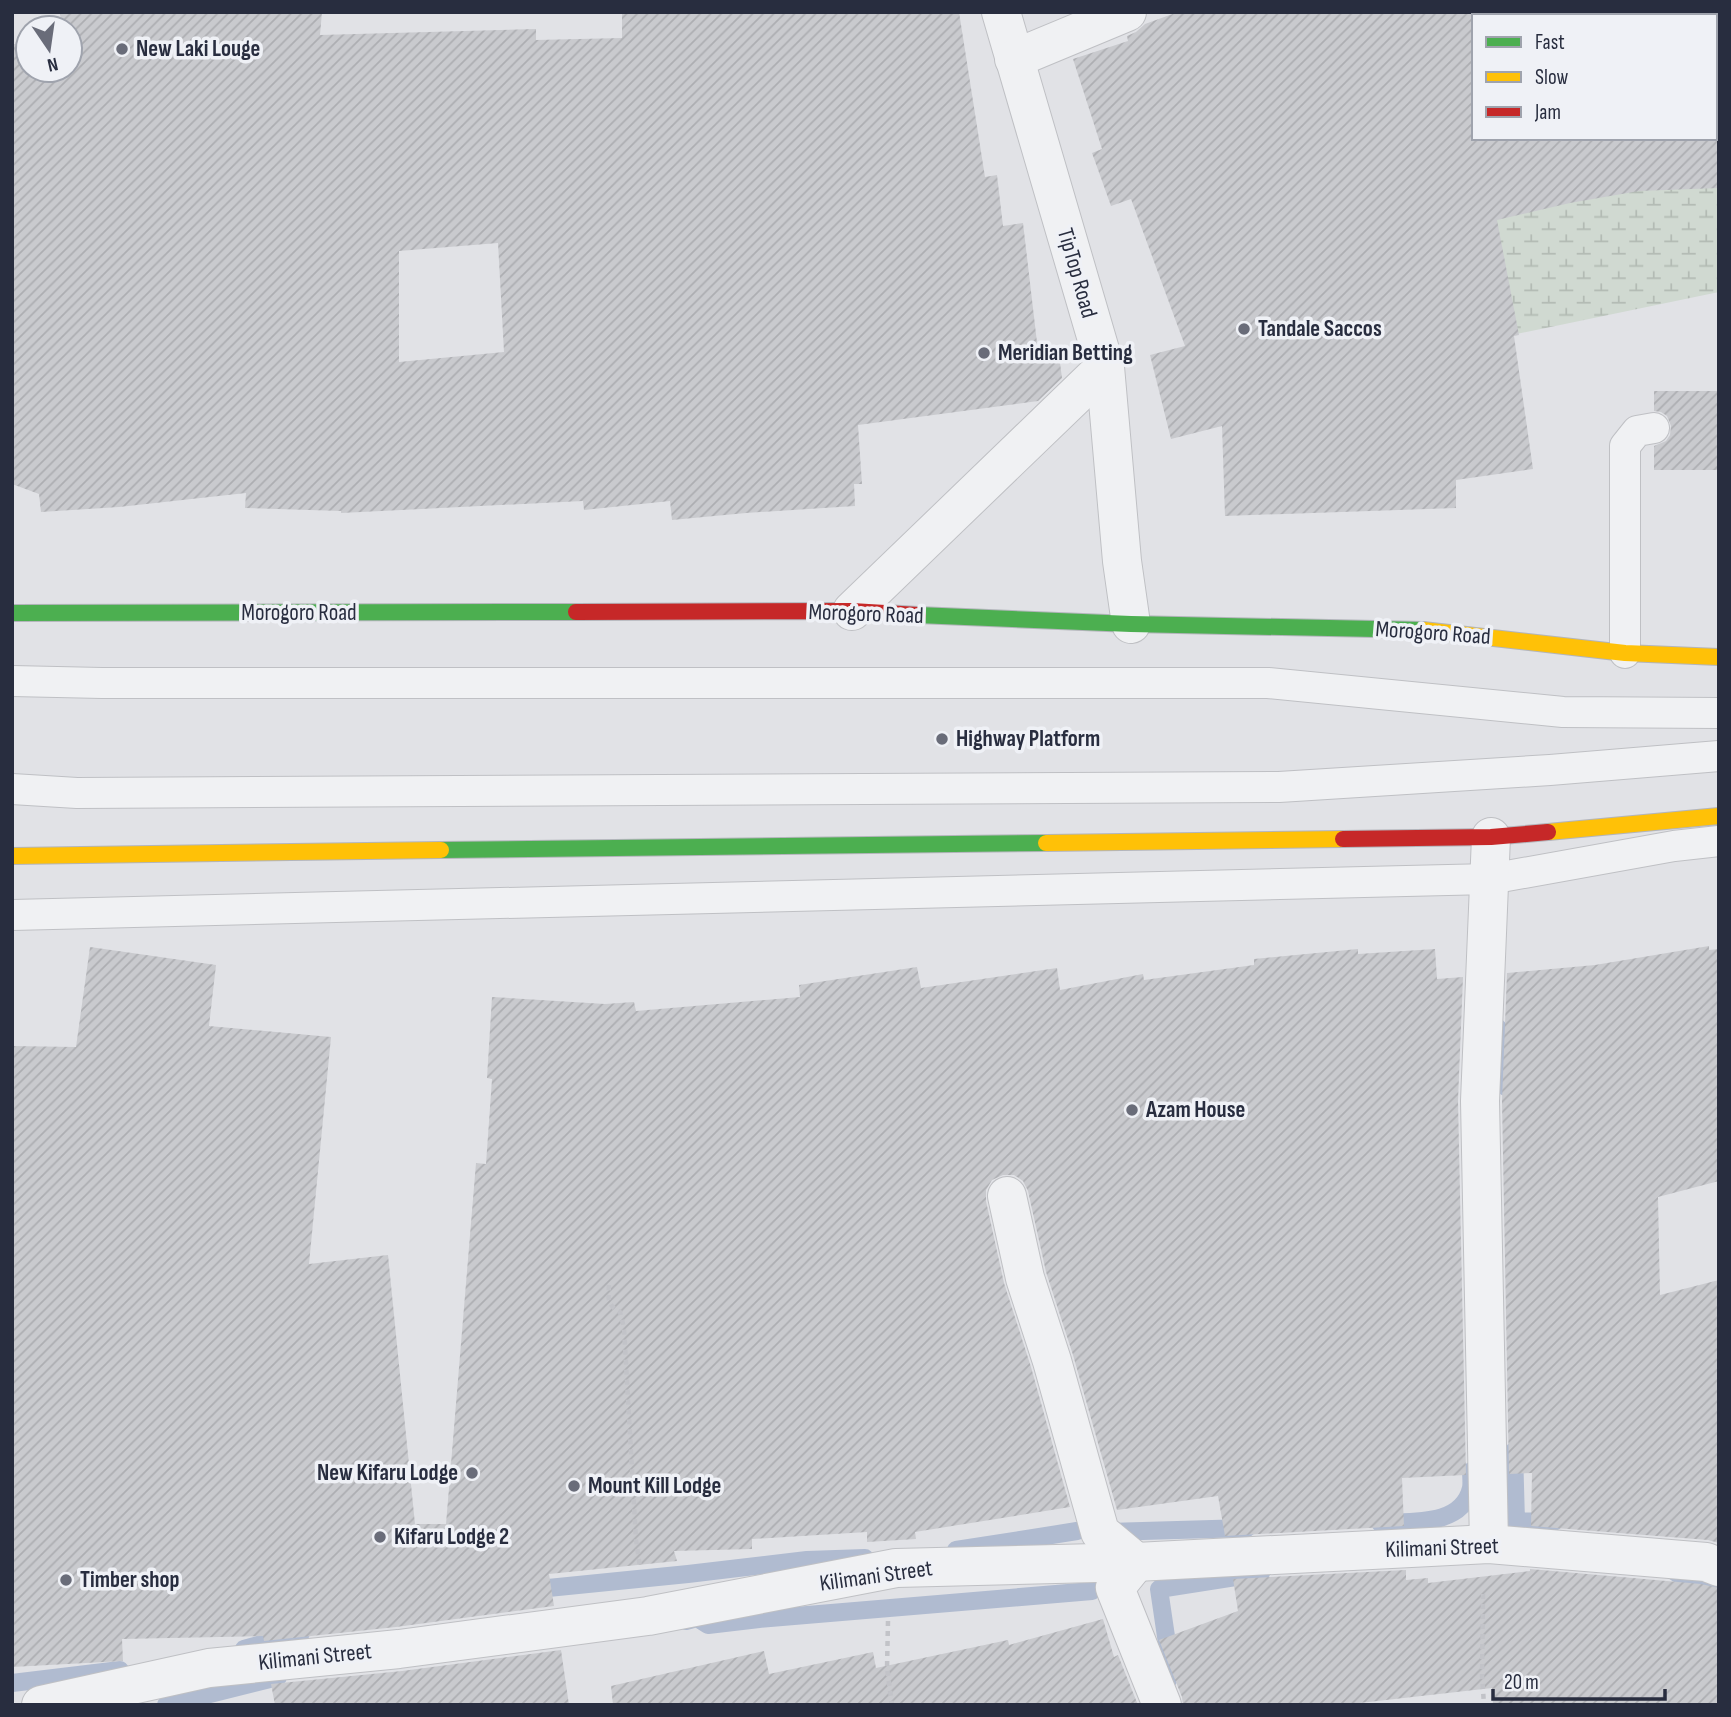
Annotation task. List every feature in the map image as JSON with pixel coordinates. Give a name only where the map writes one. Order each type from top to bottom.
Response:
[{"type":"highway","name":"Morogoro Road","points":[[12,613],[852,611],[1131,624],[1435,630],[1625,653],[1719,657]]},
{"type":"highway","points":[[12,856],[1491,837],[1719,816]]},
{"type":"street","name":"TipTop Road","points":[[1001,12],[1105,367],[1122,561],[1131,624]]},
{"type":"street","points":[[1014,59],[1127,12]]},
{"type":"street","points":[[852,611],[1105,367]]},
{"type":"street","points":[[1489,1544],[1479,1101],[1491,837]]},
{"type":"street","points":[[1007,1196],[1025,1278],[1052,1362],[1100,1532],[1136,1562],[1115,1588],[1162,1705]]},
{"type":"street","name":"Kilimani Street","points":[[41,1705],[209,1668],[399,1649],[648,1616],[896,1569],[1136,1562],[1489,1544],[1706,1562],[1719,1567]]},
{"type":"lane","points":[[1625,653],[1625,446],[1637,431],[1654,428]]},
{"type":"lane","points":[[12,681],[1268,683],[1563,712],[1719,713]]},
{"type":"lane","points":[[12,789],[105,793],[1279,787],[1719,756]]},
{"type":"lane","points":[[12,915],[1490,879],[1674,846],[1719,841]]},
{"type":"path","points":[[609,1285],[608,1299],[612,1308],[620,1312],[624,1328],[636,1540],[648,1616]]},
{"type":"path","points":[[1484,1705],[1483,1613],[1484,1588],[1490,1564],[1489,1544]]},
{"type":"path","points":[[892,1705],[887,1644],[896,1569]]},
{"type":"green space","points":[[1469,12],[1719,12],[1719,292],[1497,338],[1448,229],[1473,140],[1717,140],[1717,14],[1472,14]]},
{"type":"building","points":[[60,12],[322,12],[320,35],[536,29],[536,40],[622,38],[622,12],[959,12],[985,177],[997,175],[1003,226],[1023,223],[1038,351],[1058,348],[1062,378],[1038,401],[858,425],[862,484],[854,484],[855,506],[672,520],[670,501],[584,510],[583,501],[341,513],[245,508],[246,493],[119,507],[41,512],[39,494],[12,484],[12,44],[14,84],[84,84],[84,14]],"holes":[[[498,243],[504,352],[399,362],[399,251]]]},
{"type":"building","points":[[1178,12],[1474,12],[1472,140],[1719,138],[1719,188],[1639,191],[1497,220],[1519,335],[1514,336],[1533,469],[1456,480],[1456,508],[1225,516],[1222,426],[1171,439],[1150,355],[1185,346],[1131,199],[1111,206],[1092,153],[1102,149],[1073,59],[1128,41],[1127,36],[1145,24]]},
{"type":"building","points":[[1654,391],[1719,391],[1719,470],[1654,470],[1654,446],[1666,441],[1671,426],[1667,416],[1654,411]]},
{"type":"building","points":[[1709,946],[1709,950],[1719,949],[1719,1181],[1658,1197],[1660,1295],[1719,1280],[1719,1543],[1531,1526],[1532,1473],[1509,1474],[1502,1101],[1507,973],[1595,965]]},
{"type":"building","points":[[90,947],[216,965],[209,1026],[331,1037],[309,1264],[388,1255],[415,1524],[446,1524],[476,1163],[486,1164],[492,1079],[487,1078],[492,997],[605,1004],[634,1002],[636,1011],[800,997],[799,985],[917,967],[921,988],[1057,968],[1060,990],[1143,974],[1144,980],[1254,965],[1254,959],[1358,949],[1358,954],[1435,949],[1437,979],[1463,977],[1458,1101],[1466,1475],[1402,1478],[1404,1526],[1225,1536],[1218,1496],[1117,1510],[1073,1355],[1046,1272],[1028,1191],[1023,1181],[1014,1175],[1003,1175],[992,1180],[986,1190],[986,1201],[1004,1283],[1031,1367],[1070,1507],[915,1532],[916,1539],[867,1542],[867,1532],[752,1539],[752,1549],[674,1551],[677,1561],[549,1574],[554,1606],[264,1641],[263,1636],[122,1639],[123,1661],[12,1667],[12,1046],[76,1047]]},
{"type":"building","points":[[1530,1569],[1701,1584],[1719,1588],[1719,1705],[1493,1705],[1492,1688],[1342,1705],[1183,1705],[1159,1640],[1238,1611],[1233,1579],[1406,1570],[1406,1580],[1428,1578],[1428,1583]]},
{"type":"building","points":[[1103,1619],[1114,1657],[1118,1655],[1138,1705],[613,1705],[611,1686],[764,1651],[769,1674],[873,1652],[876,1668],[1008,1640],[1009,1645]]},
{"type":"building","points":[[561,1650],[569,1705],[275,1705],[271,1684],[402,1671]]},
{"type":"waterway","points":[[1498,1028],[1506,1087]]},
{"type":"waterway","points":[[1514,1451],[1516,1521],[1554,1522]]},
{"type":"waterway","points":[[1380,1523],[1434,1519],[1457,1510],[1466,1501],[1471,1488],[1471,1471]]},
{"type":"waterway","points":[[1108,1532],[1247,1528]]},
{"type":"waterway","points":[[956,1550],[1077,1531]]},
{"type":"waterway","points":[[528,1590],[807,1560],[865,1558]]},
{"type":"waterway","points":[[1168,1680],[1163,1665],[1168,1650],[1159,1589],[1261,1573],[1263,1568]]},
{"type":"waterway","points":[[1676,1573],[1719,1590]]},
{"type":"waterway","points":[[686,1621],[697,1618],[708,1625],[1092,1591]]},
{"type":"waterway","points":[[244,1649],[301,1633]]},
{"type":"waterway","points":[[12,1683],[120,1670]]},
{"type":"waterway","points":[[166,1705],[278,1677]]},
{"type":"traffic: fast","points":[[12,613],[576,612]]},
{"type":"traffic: fast","points":[[918,615],[1131,624],[1423,630]]},
{"type":"traffic: fast","points":[[441,850],[1046,843]]},
{"type":"traffic: slow","points":[[1423,630],[1625,653],[1719,657]]},
{"type":"traffic: slow","points":[[1548,832],[1719,816]]},
{"type":"traffic: slow","points":[[1046,843],[1343,839]]},
{"type":"traffic: slow","points":[[12,856],[441,850]]},
{"type":"traffic: jam","points":[[576,612],[852,611],[918,615]]},
{"type":"traffic: jam","points":[[1343,839],[1491,837],[1548,832]]},
{"type":"place","name":"New Laki Louge","points":[[122,49]]},
{"type":"place","name":"Tandale Saccos","points":[[1244,329]]},
{"type":"place","name":"Meridian Betting","points":[[984,353]]},
{"type":"place","name":"Highway Platform","points":[[942,739]]},
{"type":"place","name":"Azam House","points":[[1132,1110]]},
{"type":"place","name":"New Kifaru Lodge","points":[[472,1473]]},
{"type":"place","name":"Mount Kill Lodge","points":[[574,1486]]},
{"type":"place","name":"Kifaru Lodge 2","points":[[380,1537]]},
{"type":"place","name":"Timber shop","points":[[66,1580]]}]
